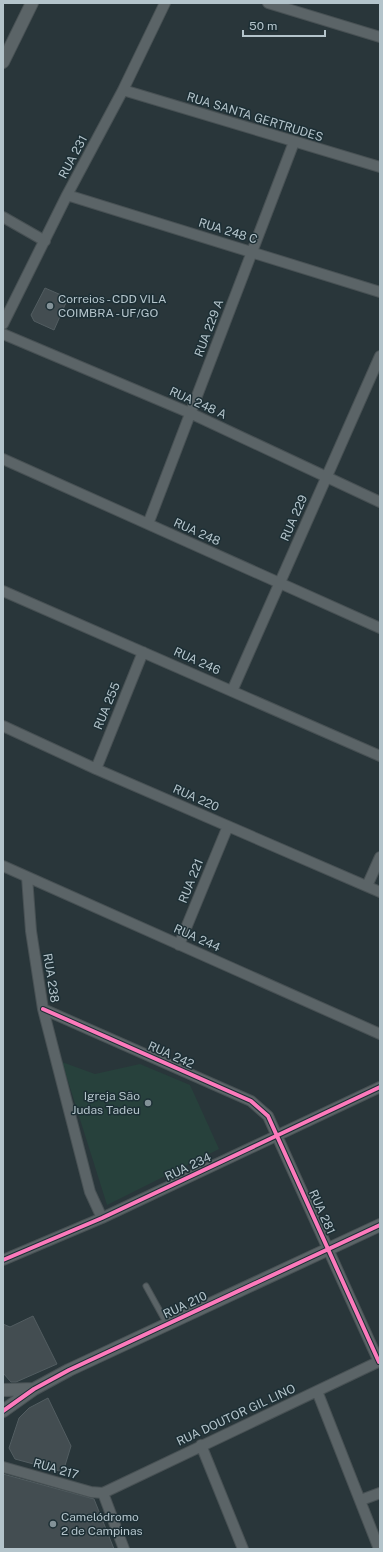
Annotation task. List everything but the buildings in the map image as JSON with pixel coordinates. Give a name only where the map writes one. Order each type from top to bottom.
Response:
[{"type":"street","points":[[3,62],[32,3]]},
{"type":"street","name":"RUA 231","points":[[3,324],[67,195],[123,90],[165,3]]},
{"type":"street","points":[[268,3],[380,37]]},
{"type":"street","name":"RUA SANTA GERTRUDES","points":[[123,90],[380,168]]},
{"type":"street","name":"RUA 229 A","points":[[148,524],[294,142]]},
{"type":"street","name":"RUA 248 C","points":[[67,195],[380,292]]},
{"type":"street","points":[[3,217],[45,241]]},
{"type":"street","name":"RUA 248 A","points":[[3,334],[190,413],[380,502]]},
{"type":"street","name":"RUA 229","points":[[232,691],[327,477],[378,368],[380,356]]},
{"type":"street","name":"RUA 248","points":[[3,459],[380,628]]},
{"type":"street","name":"RUA 246","points":[[3,591],[380,756]]},
{"type":"street","name":"RUA 255","points":[[96,769],[143,652]]},
{"type":"street","name":"RUA 220","points":[[3,726],[96,769],[380,892]]},
{"type":"street","name":"RUA 221","points":[[179,945],[228,826]]},
{"type":"street","points":[[367,886],[380,857]]},
{"type":"street","name":"RUA 244","points":[[3,866],[380,1034]]},
{"type":"street","name":"RUA 238","points":[[27,877],[31,931],[43,1009],[90,1192],[102,1218]]},
{"type":"street","name":"RUA 242","points":[[43,1009],[251,1102],[268,1116],[277,1136]]},
{"type":"street","name":"RUA 234","points":[[3,1260],[102,1218],[380,1087]]},
{"type":"street","name":"RUA 281","points":[[277,1136],[379,1361]]},
{"type":"street","name":"RUA 210","points":[[3,1411],[34,1388],[69,1370],[380,1225]]},
{"type":"street","name":"RUA DOUTOR GIL LINO","points":[[103,1493],[379,1361]]},
{"type":"street","name":"RUA 210","points":[[3,1390],[34,1388]]},
{"type":"street","points":[[317,1391],[379,1549]]},
{"type":"street","points":[[201,1445],[243,1549]]},
{"type":"street","name":"RUA 217","points":[[3,1467],[90,1492],[103,1493]]},
{"type":"street","points":[[103,1493],[124,1549]]},
{"type":"street","points":[[361,1500],[380,1493]]},
{"type":"lane","points":[[146,1286],[168,1324]]},
{"type":"green space","points":[[62,1062],[95,1074],[140,1064],[190,1085],[219,1149],[107,1205]]},
{"type":"cycle path","points":[[43,1009],[251,1101],[268,1116],[379,1362]]},
{"type":"cycle path","points":[[3,1260],[102,1218],[380,1087]]},
{"type":"cycle path","points":[[3,1411],[34,1389],[69,1370],[380,1225]]},
{"type":"place","name":"Correios - CDD VILA COIMBRA - UF/GO","points":[[50,306]]},
{"type":"place","name":"Igreja São Judas Tadeu","points":[[148,1103]]},
{"type":"place","name":"Camelódromo 2 de Campinas","points":[[53,1524]]}]
